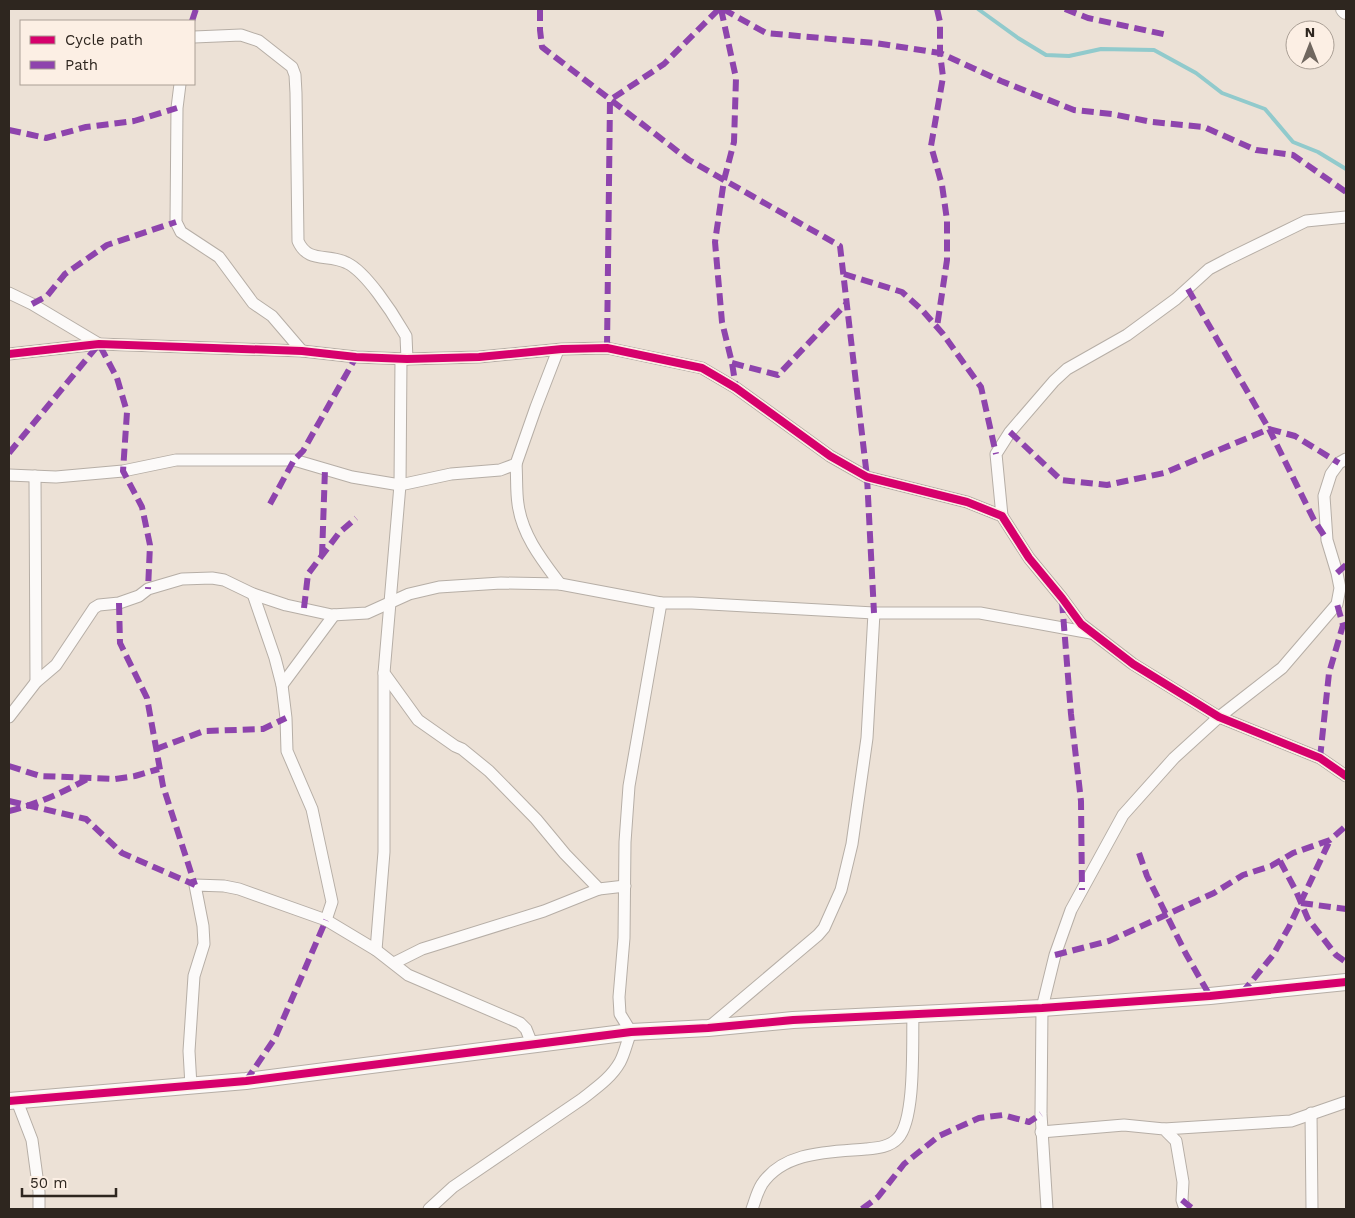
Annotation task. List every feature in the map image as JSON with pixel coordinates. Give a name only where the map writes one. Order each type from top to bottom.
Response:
[{"type":"street","points":[[195,37],[247,36],[259,41],[292,67],[295,75],[296,93],[298,241],[302,250],[310,255],[348,263],[384,300],[406,336],[400,486],[384,673],[384,852],[376,950]]},
{"type":"street","points":[[180,85],[177,108],[176,222],[181,232],[219,258],[253,303],[272,316],[302,351]]},
{"type":"street","points":[[1346,217],[1306,221],[1209,269],[1176,299],[1127,335],[1067,369],[1054,381],[1010,432],[996,454],[1002,516],[1029,558],[1081,624],[1133,664],[1219,717],[1320,758],[1346,776]]},
{"type":"street","points":[[9,293],[32,304],[99,344]]},
{"type":"street","points":[[9,354],[99,344],[302,351],[356,357],[404,359],[479,357],[607,348],[702,368],[736,388],[830,456],[867,478],[967,502],[1002,516]]},
{"type":"street","points":[[558,350],[516,464],[518,504],[526,530],[537,552],[560,584]]},
{"type":"street","points":[[1047,1209],[1041,1132],[1042,1008],[1055,955],[1071,910],[1123,815],[1174,758],[1219,717],[1282,668],[1337,604],[1340,588],[1327,540],[1324,496],[1330,474],[1339,463],[1346,459]]},
{"type":"street","points":[[9,475],[56,477],[123,472],[176,460],[294,460],[352,477],[400,486],[451,474],[500,470],[516,464]]},
{"type":"street","points":[[36,476],[36,682]]},
{"type":"street","points":[[9,717],[36,682],[56,665],[89,613],[99,605],[119,603],[139,596],[148,589],[182,579],[212,578],[224,580],[253,594],[286,605],[334,615],[367,613],[421,590],[439,587],[501,583],[560,584],[661,603],[874,613],[980,613],[1093,634]]},
{"type":"street","points":[[253,594],[275,658],[282,685],[287,751],[312,809],[332,902],[326,920]]},
{"type":"street","points":[[631,1032],[620,1014],[619,997],[624,938],[625,842],[629,786],[661,603]]},
{"type":"street","points":[[708,1028],[818,936],[824,928],[841,890],[852,844],[868,738],[874,613]]},
{"type":"street","points":[[282,685],[334,615]]},
{"type":"street","points":[[384,673],[418,720],[455,746],[462,748],[489,771],[536,819],[565,854],[599,889]]},
{"type":"street","points":[[192,1086],[190,1051],[194,976],[204,944],[203,926],[194,885],[224,886],[239,889],[326,920],[376,950],[408,975],[520,1023],[526,1029],[532,1044]]},
{"type":"street","points":[[394,963],[422,949],[552,909],[599,889],[625,886]]},
{"type":"street","points":[[39,1209],[39,1192],[32,1140],[13,1101],[246,1081],[631,1032],[708,1028],[792,1020],[1042,1008],[1210,996],[1346,982]]},
{"type":"street","points":[[752,1209],[761,1185],[770,1173],[789,1161],[818,1154],[878,1148],[888,1145],[898,1138],[907,1117],[911,1083],[913,1014]]},
{"type":"street","points":[[429,1209],[453,1187],[601,1084],[621,1061],[631,1032]]},
{"type":"street","points":[[1041,1132],[1124,1125],[1164,1129],[1291,1121],[1346,1102]]},
{"type":"street","points":[[1311,1113],[1312,1209]]},
{"type":"street","points":[[1164,1129],[1176,1141],[1183,1182],[1182,1200],[1185,1209]]},
{"type":"waterway","points":[[978,9],[1018,38],[1046,55],[1069,56],[1101,49],[1154,50],[1196,73],[1222,93],[1265,109],[1293,142],[1318,152],[1346,169]]},
{"type":"marked path","points":[[192,20],[196,9]]},
{"type":"marked path","points":[[540,9],[542,47],[689,160],[840,246],[867,477],[874,613]]},
{"type":"marked path","points":[[607,348],[610,100],[664,64],[719,9]]},
{"type":"marked path","points":[[721,9],[736,78],[734,142],[724,180],[715,242],[722,322],[736,388]]},
{"type":"marked path","points":[[723,9],[766,33],[875,43],[940,53],[1001,81],[1074,110],[1112,114],[1152,122],[1204,127],[1256,150],[1293,155],[1346,192]]},
{"type":"marked path","points":[[937,9],[940,22],[940,53],[943,77],[931,146],[942,185],[947,220],[947,260],[937,327]]},
{"type":"marked path","points":[[1065,9],[1088,18],[1168,35]]},
{"type":"marked path","points":[[9,130],[46,138],[86,127],[134,121],[177,108]]},
{"type":"marked path","points":[[32,304],[47,296],[65,274],[107,245],[176,222]]},
{"type":"marked path","points":[[844,274],[902,292],[922,310],[943,334],[981,387],[996,454]]},
{"type":"marked path","points":[[1188,289],[1269,429],[1295,436],[1339,463]]},
{"type":"marked path","points":[[732,363],[778,375],[847,303]]},
{"type":"marked path","points":[[9,453],[99,344],[117,378],[127,412],[123,471],[142,507],[150,545],[148,589]]},
{"type":"marked path","points":[[270,504],[294,460],[303,451],[356,357]]},
{"type":"marked path","points":[[1010,432],[1061,480],[1107,485],[1164,473],[1269,429],[1314,520],[1327,540]]},
{"type":"marked path","points":[[322,556],[325,469]]},
{"type":"marked path","points":[[304,608],[308,574],[339,533],[356,518]]},
{"type":"marked path","points":[[1337,573],[1346,565]]},
{"type":"marked path","points":[[1062,601],[1071,714],[1081,801],[1082,890]]},
{"type":"marked path","points":[[119,603],[120,643],[147,698],[163,786],[195,885]]},
{"type":"marked path","points":[[1320,758],[1329,673],[1343,625],[1337,604]]},
{"type":"marked path","points":[[156,749],[204,731],[263,729],[286,718]]},
{"type":"marked path","points":[[9,766],[40,776],[115,779],[135,776],[159,769]]},
{"type":"marked path","points":[[9,811],[49,798],[87,779]]},
{"type":"marked path","points":[[9,801],[86,819],[122,853],[195,885]]},
{"type":"marked path","points":[[1055,955],[1109,941],[1214,893],[1243,875],[1271,866],[1293,853],[1330,840],[1346,826]]},
{"type":"marked path","points":[[1242,993],[1273,955],[1289,927],[1330,840]]},
{"type":"marked path","points":[[1139,853],[1147,876],[1186,954],[1210,996]]},
{"type":"marked path","points":[[1280,861],[1308,919],[1336,955],[1346,962]]},
{"type":"marked path","points":[[1301,903],[1346,909]]},
{"type":"marked path","points":[[246,1081],[275,1038],[326,920]]},
{"type":"marked path","points":[[862,1209],[878,1197],[904,1164],[939,1136],[979,1118],[1003,1115],[1029,1122],[1041,1114]]},
{"type":"marked path","points":[[1182,1200],[1193,1209]]},
{"type":"cycle path","points":[[9,354],[99,344],[302,351],[356,357],[407,359],[479,357],[562,349],[607,348],[702,368],[736,388],[830,456],[867,477],[967,502],[1002,516],[1029,558],[1081,624],[1133,664],[1219,717],[1320,758],[1346,776]]},
{"type":"cycle path","points":[[9,1101],[246,1081],[631,1032],[708,1028],[793,1020],[1042,1008],[1210,996],[1346,982]]}]
